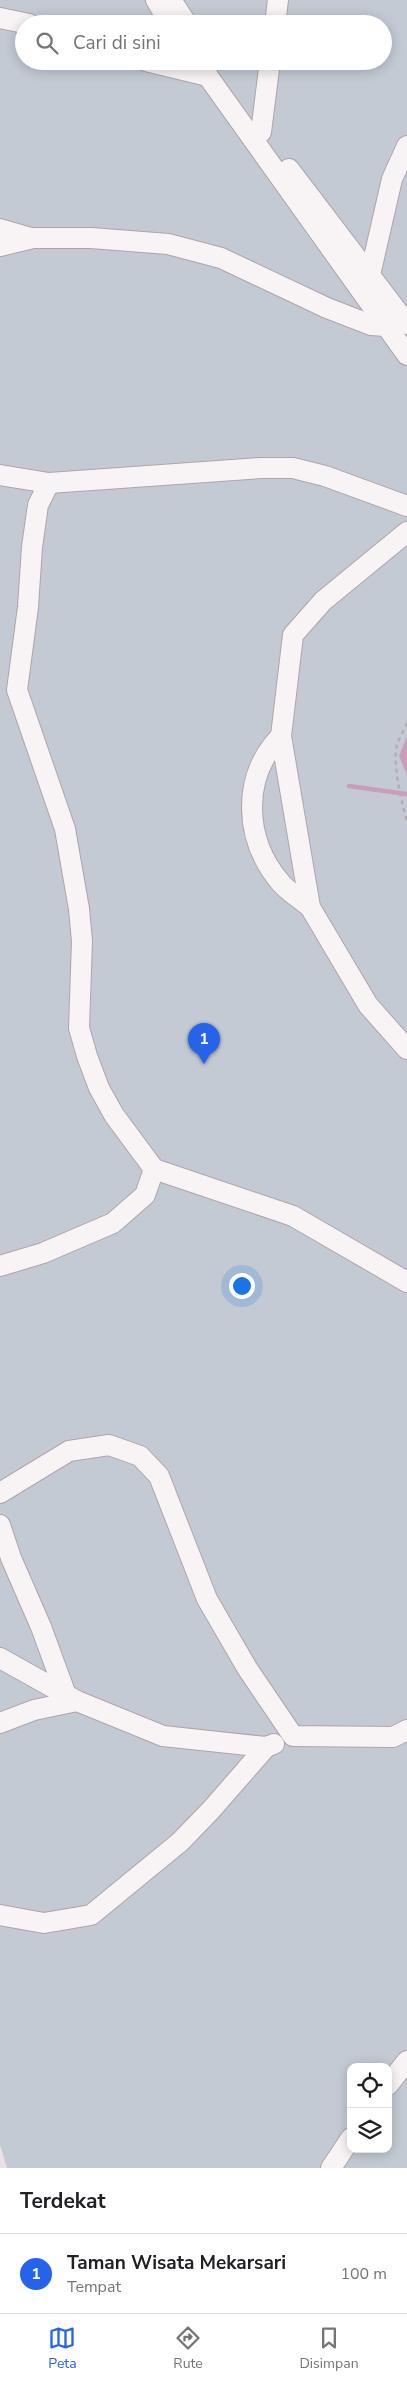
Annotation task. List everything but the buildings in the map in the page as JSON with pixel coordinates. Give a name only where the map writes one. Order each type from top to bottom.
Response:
[{"type":"lane","points":[[156,0],[165,15]]},
{"type":"lane","points":[[171,0],[181,15]]},
{"type":"lane","points":[[276,15],[278,0]]},
{"type":"lane","points":[[0,18],[15,21]]},
{"type":"lane","points":[[209,70],[261,132],[407,324]]},
{"type":"lane","points":[[209,70],[407,355]]},
{"type":"lane","points":[[261,132],[269,70]]},
{"type":"lane","points":[[370,275],[392,180],[407,146]]},
{"type":"lane","points":[[0,229],[33,238]]},
{"type":"lane","points":[[0,246],[33,238],[91,238],[168,244],[221,258],[327,308],[371,324],[386,326]]},
{"type":"lane","points":[[0,474],[49,483],[260,468],[293,468],[325,476],[407,506]]},
{"type":"lane","points":[[49,483],[38,505],[32,547],[28,607],[17,690],[65,829],[79,909],[82,941],[79,1028],[99,1088],[114,1115],[154,1169],[293,1216],[407,1282]]},
{"type":"lane","points":[[310,907],[281,736],[293,635],[323,601],[407,532]]},
{"type":"lane","points":[[281,736],[266,751],[257,775],[252,824],[260,849],[281,883],[310,907],[368,1005],[407,1049]]},
{"type":"lane","points":[[0,1266],[43,1253],[113,1223],[145,1195],[154,1169]]},
{"type":"lane","points":[[0,1492],[69,1452],[109,1445],[140,1456],[159,1476],[207,1599],[247,1668],[293,1736]]},
{"type":"lane","points":[[0,1524],[11,1558],[71,1698]]},
{"type":"lane","points":[[0,1658],[71,1698],[163,1736],[266,1747]]},
{"type":"lane","points":[[0,1723],[71,1698]]},
{"type":"lane","points":[[0,1915],[44,1923],[91,1915],[180,1842],[212,1810],[266,1747],[293,1736],[402,1738]]},
{"type":"lane","points":[[392,2080],[407,2062]]},
{"type":"lane","points":[[331,2168],[347,2144]]},
{"type":"path","points":[[407,724],[396,752],[399,792],[407,822]]},
{"type":"shaded area","points":[[0,0],[407,0],[407,2168],[7,2168],[0,2145]]},
{"type":"shaded area","points":[[407,736],[407,775],[399,756]]},
{"type":"waterway","points":[[349,786],[406,794]]},
{"type":"place","name":"Taman Wisata Mekarsari","points":[[204,1064]]}]
